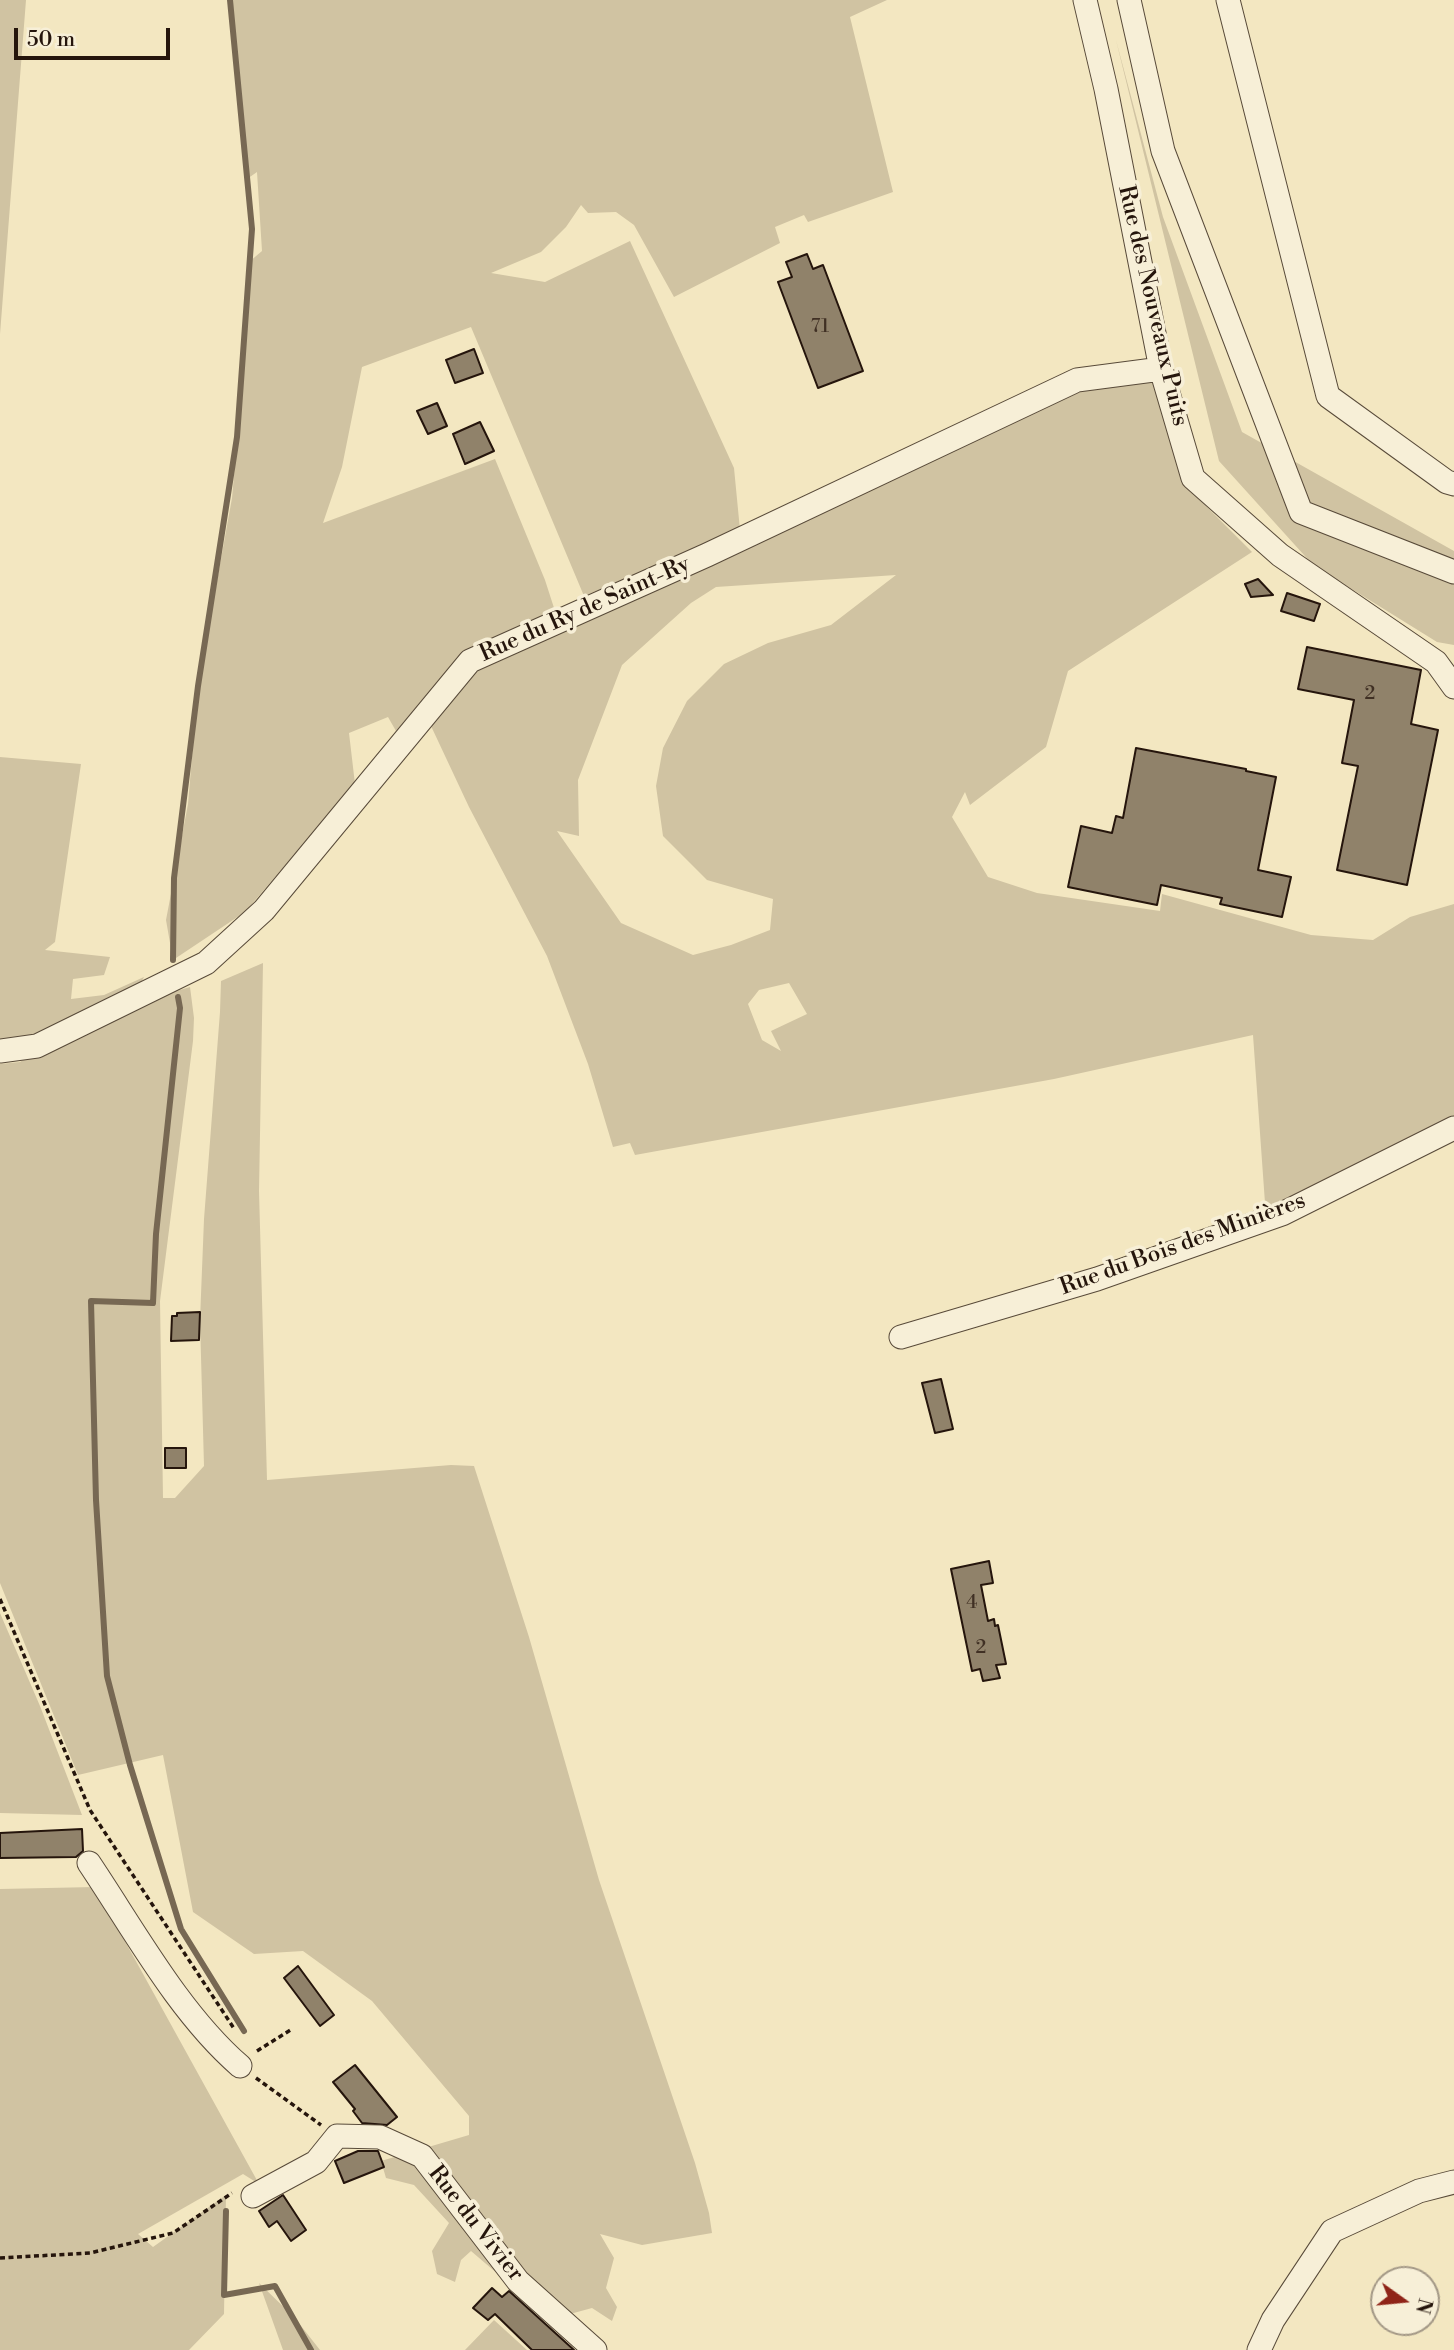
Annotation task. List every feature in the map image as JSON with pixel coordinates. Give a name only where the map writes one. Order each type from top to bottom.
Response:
[{"type":"street","name":"Rue des Nouveaux Puits","points":[[1085,0],[1106,89],[1161,369],[1194,478],[1280,555],[1445,663]]},
{"type":"street","points":[[1129,0],[1163,151],[1301,512],[1454,572]]},
{"type":"street","points":[[1228,0],[1328,396],[1447,482],[1454,484]]},
{"type":"street","name":"Rue du Ry de Saint-Ry","points":[[0,1051],[37,1046],[206,963],[264,910],[470,661],[708,555],[1077,380],[1161,369]]},
{"type":"street","points":[[1445,663],[1454,687]]},
{"type":"street","name":"Rue du Bois des Minières","points":[[901,1337],[1097,1279],[1282,1214],[1454,1128]]},
{"type":"street","points":[[89,1863],[190,2014],[214,2043],[247,2055]]},
{"type":"street","points":[[253,2196],[316,2162],[337,2136]]},
{"type":"street","name":"Rue du Vivier","points":[[337,2136],[380,2137],[422,2156],[518,2281],[595,2350]]},
{"type":"street","points":[[1259,2350],[1273,2320],[1332,2231],[1419,2191],[1454,2182]]},
{"type":"path","points":[[0,1599],[90,1810],[242,2040]]},
{"type":"path","points":[[292,2029],[247,2055],[337,2136]]},
{"type":"path","points":[[0,2259],[90,2253],[173,2234],[247,2182],[253,2196]]},
{"type":"shaded area","points":[[0,0],[26,0],[0,334]]},
{"type":"shaded area","points":[[230,0],[887,0],[850,17],[893,192],[808,222],[804,215],[775,227],[780,243],[674,297],[634,225],[616,212],[588,213],[581,205],[566,227],[541,252],[491,273],[545,282],[630,241],[734,468],[740,530],[584,596],[471,327],[362,367],[342,467],[323,523],[495,459],[555,611],[464,657],[396,731],[388,717],[349,733],[355,784],[245,912],[173,960],[166,920],[188,804],[198,686],[232,498],[247,330],[249,262],[262,251],[257,172],[247,179]]},
{"type":"shaded area","points":[[1116,40],[1163,217],[1242,432],[1454,551],[1454,645],[1437,642],[1313,565],[1219,461]]},
{"type":"shaded area","points":[[1154,379],[1186,486],[1252,552],[1068,671],[1046,747],[970,805],[965,792],[952,817],[988,877],[1037,893],[1160,911],[1162,894],[1311,935],[1373,940],[1410,917],[1454,904],[1454,1121],[1266,1217],[1253,1035],[1054,1079],[635,1155],[630,1143],[613,1147],[588,1064],[547,956],[469,807],[431,726],[475,667],[1082,384]],"holes":[[[896,575],[831,625],[768,643],[724,664],[687,701],[663,748],[656,786],[663,836],[707,880],[773,899],[770,930],[731,945],[693,955],[621,923],[557,831],[579,836],[578,780],[622,665],[691,603],[716,587]],[[789,983],[807,1014],[771,1031],[781,1051],[762,1040],[748,1004],[759,990]]]},
{"type":"shaded area","points":[[0,757],[81,764],[55,942],[45,950],[110,957],[104,975],[73,979],[71,999],[104,995],[144,977],[137,990],[142,1001],[190,987],[194,1018],[193,1041],[160,1301],[163,1498],[175,1498],[204,1466],[200,1320],[204,1219],[221,981],[263,963],[259,1191],[267,1480],[451,1465],[474,1466],[529,1637],[599,1880],[695,2163],[709,2213],[712,2233],[642,2245],[600,2234],[614,2258],[606,2288],[617,2307],[612,2321],[592,2308],[570,2314],[513,2287],[471,2251],[461,2260],[455,2282],[437,2274],[432,2251],[449,2223],[414,2185],[386,2178],[381,2161],[469,2135],[469,2116],[372,2001],[303,1951],[254,1954],[193,1912],[163,1755],[78,1775],[0,1583],[0,1064],[20,1062],[33,1053],[0,1044]]},
{"type":"shaded area","points":[[0,1613],[40,1706],[82,1815],[0,1813]]},
{"type":"shaded area","points":[[95,1887],[259,2184],[243,2174],[138,2234],[153,2247],[226,2195],[224,2314],[189,2350],[0,2350],[0,1889]]},
{"type":"shaded area","points":[[259,2283],[294,2317],[320,2350],[283,2350]]},
{"type":"shaded area","points":[[494,2320],[527,2350],[465,2350]]},
{"type":"building","points":[[807,254],[813,269],[823,265],[863,371],[818,388],[778,282],[792,277],[786,262]]},
{"type":"building","points":[[474,349],[483,373],[455,383],[446,360]]},
{"type":"building","points":[[437,403],[447,426],[428,434],[417,411]]},
{"type":"building","points":[[480,422],[494,451],[465,464],[453,434]]},
{"type":"building","points":[[1258,579],[1273,595],[1251,597],[1245,584]]},
{"type":"building","points":[[1287,593],[1320,604],[1314,621],[1281,611]]},
{"type":"building","points":[[1307,647],[1421,670],[1411,724],[1438,730],[1407,885],[1337,870],[1358,766],[1342,763],[1354,700],[1298,689]]},
{"type":"building","points":[[1136,748],[1276,777],[1258,870],[1291,877],[1282,917],[1220,904],[1222,898],[1161,885],[1157,905],[1068,887],[1081,826],[1112,833],[1116,816],[1123,818]]},
{"type":"building","points":[[200,1312],[199,1340],[171,1341],[172,1316],[177,1316],[177,1313]]},
{"type":"building","points":[[941,1379],[953,1429],[935,1433],[922,1383]]},
{"type":"building","points":[[165,1448],[186,1448],[186,1468],[165,1468]]},
{"type":"building","points":[[989,1561],[993,1583],[981,1585],[988,1621],[994,1619],[995,1626],[998,1625],[1006,1664],[996,1665],[1000,1678],[983,1681],[980,1669],[972,1671],[951,1569]]},
{"type":"building","points":[[82,1829],[83,1851],[76,1857],[0,1858],[0,1833]]},
{"type":"building","points":[[298,1966],[334,2015],[320,2026],[284,1978]]},
{"type":"building","points":[[355,2065],[397,2117],[387,2125],[362,2123],[353,2111],[355,2109],[333,2082]]},
{"type":"building","points":[[358,2151],[378,2151],[384,2167],[344,2183],[335,2161]]},
{"type":"building","points":[[283,2195],[306,2230],[291,2241],[277,2221],[269,2227],[259,2211]]},
{"type":"building","points":[[492,2288],[502,2297],[509,2291],[574,2350],[532,2350],[495,2314],[488,2320],[473,2308]]},
{"type":"waterway","points":[[173,960],[174,878],[198,686],[237,437],[252,229],[230,0]]},
{"type":"waterway","points":[[178,997],[180,1008],[156,1234],[153,1303],[91,1301],[96,1500],[107,1676],[130,1765],[181,1929],[244,2031]]},
{"type":"waterway","points":[[226,2211],[224,2295],[275,2286],[311,2350]]}]
